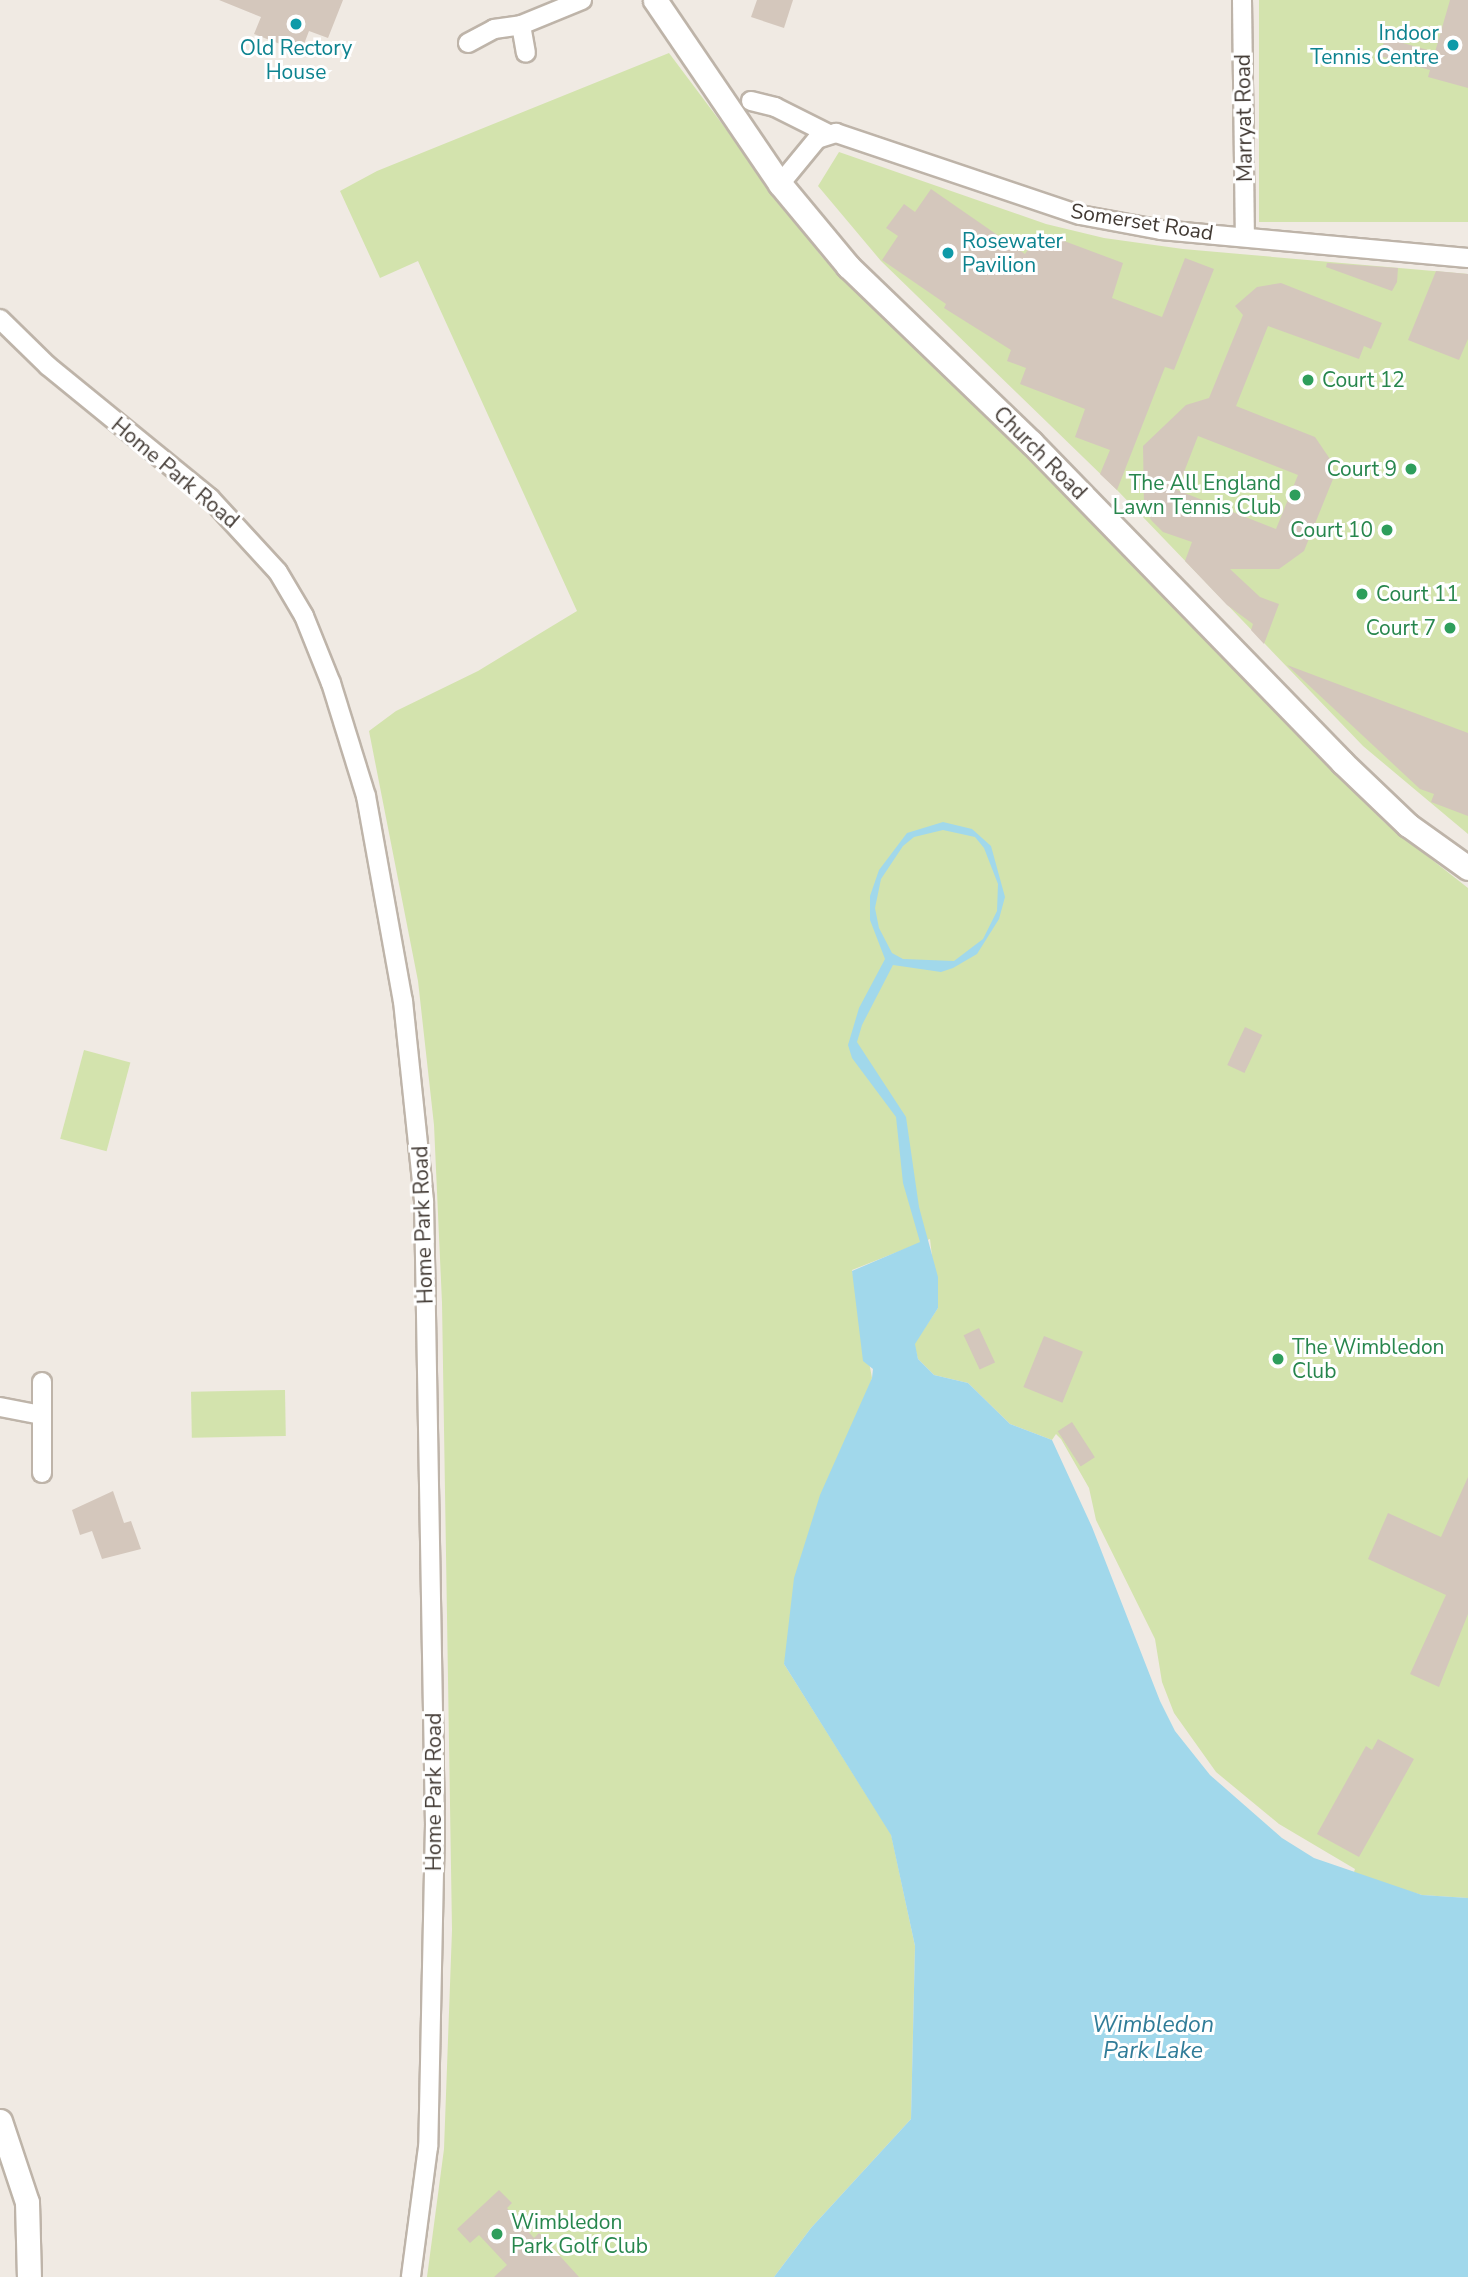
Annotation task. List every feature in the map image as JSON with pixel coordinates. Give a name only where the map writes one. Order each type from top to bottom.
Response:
[{"type":"street","points":[[468,43],[494,29],[521,25],[582,0]]},
{"type":"street","name":"Church Road","points":[[655,0],[780,184],[848,266],[1031,442],[1342,762],[1408,825],[1468,868]]},
{"type":"street","name":"Marryat Road","points":[[1242,0],[1245,237]]},
{"type":"street","points":[[521,25],[526,54]]},
{"type":"street","name":"Somerset Road","points":[[751,101],[775,107],[827,133],[847,135],[1080,215],[1161,230],[1468,258]]},
{"type":"street","points":[[780,184],[827,133]]},
{"type":"street","name":"Home Park Road","points":[[0,318],[57,375],[211,498],[278,572],[304,616],[331,683],[366,796],[403,1000],[424,1201],[435,1824],[428,2147],[411,2277]]},
{"type":"street","points":[[42,1381],[42,1473]]},
{"type":"street","points":[[0,1406],[41,1415]]},
{"type":"street","points":[[0,2121],[27,2202],[29,2277]]},
{"type":"green space","points":[[1259,0],[1468,0],[1468,222],[1259,222]]},
{"type":"green space","name":"Wimbledon Park Golf Club","points":[[669,53],[822,257],[1069,499],[1384,822],[1468,888],[1468,1898],[1422,1895],[1353,1875],[1355,1869],[1279,1824],[1216,1772],[1174,1713],[1162,1682],[1155,1639],[1096,1520],[1089,1488],[1061,1439],[1056,1434],[1052,1440],[1010,1424],[968,1383],[934,1375],[918,1359],[914,1344],[938,1308],[930,1239],[852,1270],[872,1378],[784,1664],[891,1834],[915,1946],[911,2119],[811,2228],[774,2277],[427,2277],[444,2149],[452,1930],[442,1303],[434,1125],[418,981],[369,731],[396,711],[478,671],[577,611],[418,261],[380,278],[340,191],[377,171]]},
{"type":"green space","name":"The All England Lawn Tennis Club","points":[[839,152],[1046,224],[1104,238],[1183,249],[1468,274],[1468,834],[1363,746],[1117,490],[881,261],[818,186]]},
{"type":"green space","points":[[84,1050],[130,1062],[107,1151],[60,1139]]},
{"type":"green space","points":[[285,1390],[286,1436],[192,1438],[191,1392]]},
{"type":"water","name":"Wimbledon Park Lake","points":[[943,822],[972,829],[991,846],[1005,897],[999,919],[977,954],[941,972],[893,965],[862,1025],[857,1042],[906,1117],[919,1207],[938,1277],[938,1308],[915,1344],[918,1359],[934,1375],[968,1383],[1010,1424],[1052,1440],[1092,1527],[1160,1701],[1175,1731],[1210,1775],[1282,1838],[1314,1858],[1422,1895],[1468,1898],[1468,2277],[774,2277],[811,2228],[911,2119],[915,1946],[891,1835],[784,1664],[794,1578],[820,1495],[872,1378],[873,1369],[863,1361],[852,1271],[920,1242],[903,1183],[896,1117],[852,1058],[848,1045],[859,1008],[885,959],[870,920],[870,896],[879,870],[907,833]],"holes":[[[943,830],[975,837],[984,848],[998,884],[997,911],[983,939],[954,961],[903,959],[892,953],[879,928],[875,908],[881,879],[903,846],[914,837]]]},
{"type":"building","name":"Old Rectory House","points":[[219,0],[343,0],[328,38],[309,31],[301,52],[254,34],[261,17]]},
{"type":"building","points":[[757,0],[793,0],[784,28],[751,17]]},
{"type":"building","name":"Indoor Tennis Centre","points":[[1450,0],[1468,0],[1468,88],[1428,77],[1430,70],[1380,56],[1385,38],[1435,52]]},
{"type":"building","points":[[931,189],[1025,254],[1040,232],[1123,263],[1112,298],[1162,317],[1185,258],[1214,269],[1174,370],[1165,367],[1117,490],[1100,474],[1110,450],[1075,437],[1085,409],[1020,384],[1026,368],[1007,361],[1011,350],[944,308],[946,304],[882,260],[898,236],[886,228],[904,204],[915,212]]},
{"type":"building","points":[[1327,263],[1398,268],[1397,282],[1392,291],[1326,267]]},
{"type":"building","points":[[1436,271],[1468,274],[1468,339],[1459,360],[1408,340]]},
{"type":"building","points":[[1281,283],[1382,323],[1371,349],[1364,346],[1359,359],[1268,326],[1236,406],[1315,437],[1332,462],[1333,479],[1304,551],[1279,569],[1230,569],[1260,597],[1279,604],[1264,644],[1251,630],[1253,624],[1227,605],[1185,561],[1192,542],[1163,532],[1151,520],[1144,505],[1143,446],[1186,405],[1209,398],[1243,315],[1235,306],[1257,287]],"holes":[[[1198,436],[1298,475],[1276,529],[1177,490]]]},
{"type":"building","points":[[1287,665],[1468,733],[1468,816],[1431,802],[1434,794],[1420,789]]},
{"type":"building","points":[[1245,1027],[1262,1035],[1244,1073],[1227,1065]]},
{"type":"building","points":[[979,1328],[995,1362],[980,1370],[964,1335]]},
{"type":"building","points":[[1044,1336],[1083,1352],[1062,1403],[1023,1387]]},
{"type":"building","points":[[1072,1422],[1095,1457],[1081,1466],[1058,1431]]},
{"type":"building","points":[[1468,1477],[1468,1614],[1439,1687],[1410,1674],[1446,1595],[1368,1559],[1388,1513],[1441,1537]]},
{"type":"building","points":[[113,1491],[124,1523],[131,1521],[141,1549],[102,1559],[92,1531],[80,1535],[72,1510]]},
{"type":"building","points":[[1378,1739],[1414,1759],[1359,1857],[1317,1834],[1366,1746],[1372,1750]]},
{"type":"building","name":"Wimbledon Park Golf Club","points":[[499,2190],[512,2203],[507,2208],[534,2238],[539,2233],[579,2277],[494,2277],[507,2265],[479,2235],[470,2243],[457,2229]]},
{"type":"place","name":"Old Rectory House","points":[[296,24]]},
{"type":"place","name":"Indoor Tennis Centre","points":[[1453,45]]},
{"type":"place","name":"Rosewater Pavilion","points":[[948,253]]},
{"type":"place","name":"Court 12","points":[[1308,380]]},
{"type":"place","name":"Court 9","points":[[1411,469]]},
{"type":"place","name":"The All England Lawn Tennis Club","points":[[1295,495]]},
{"type":"place","name":"Court 10","points":[[1387,530]]},
{"type":"place","name":"Court 11","points":[[1362,594]]},
{"type":"place","name":"Court 7","points":[[1450,628]]},
{"type":"place","name":"The Wimbledon Club","points":[[1278,1359]]},
{"type":"place","name":"Wimbledon Park Golf Club","points":[[497,2234]]}]
